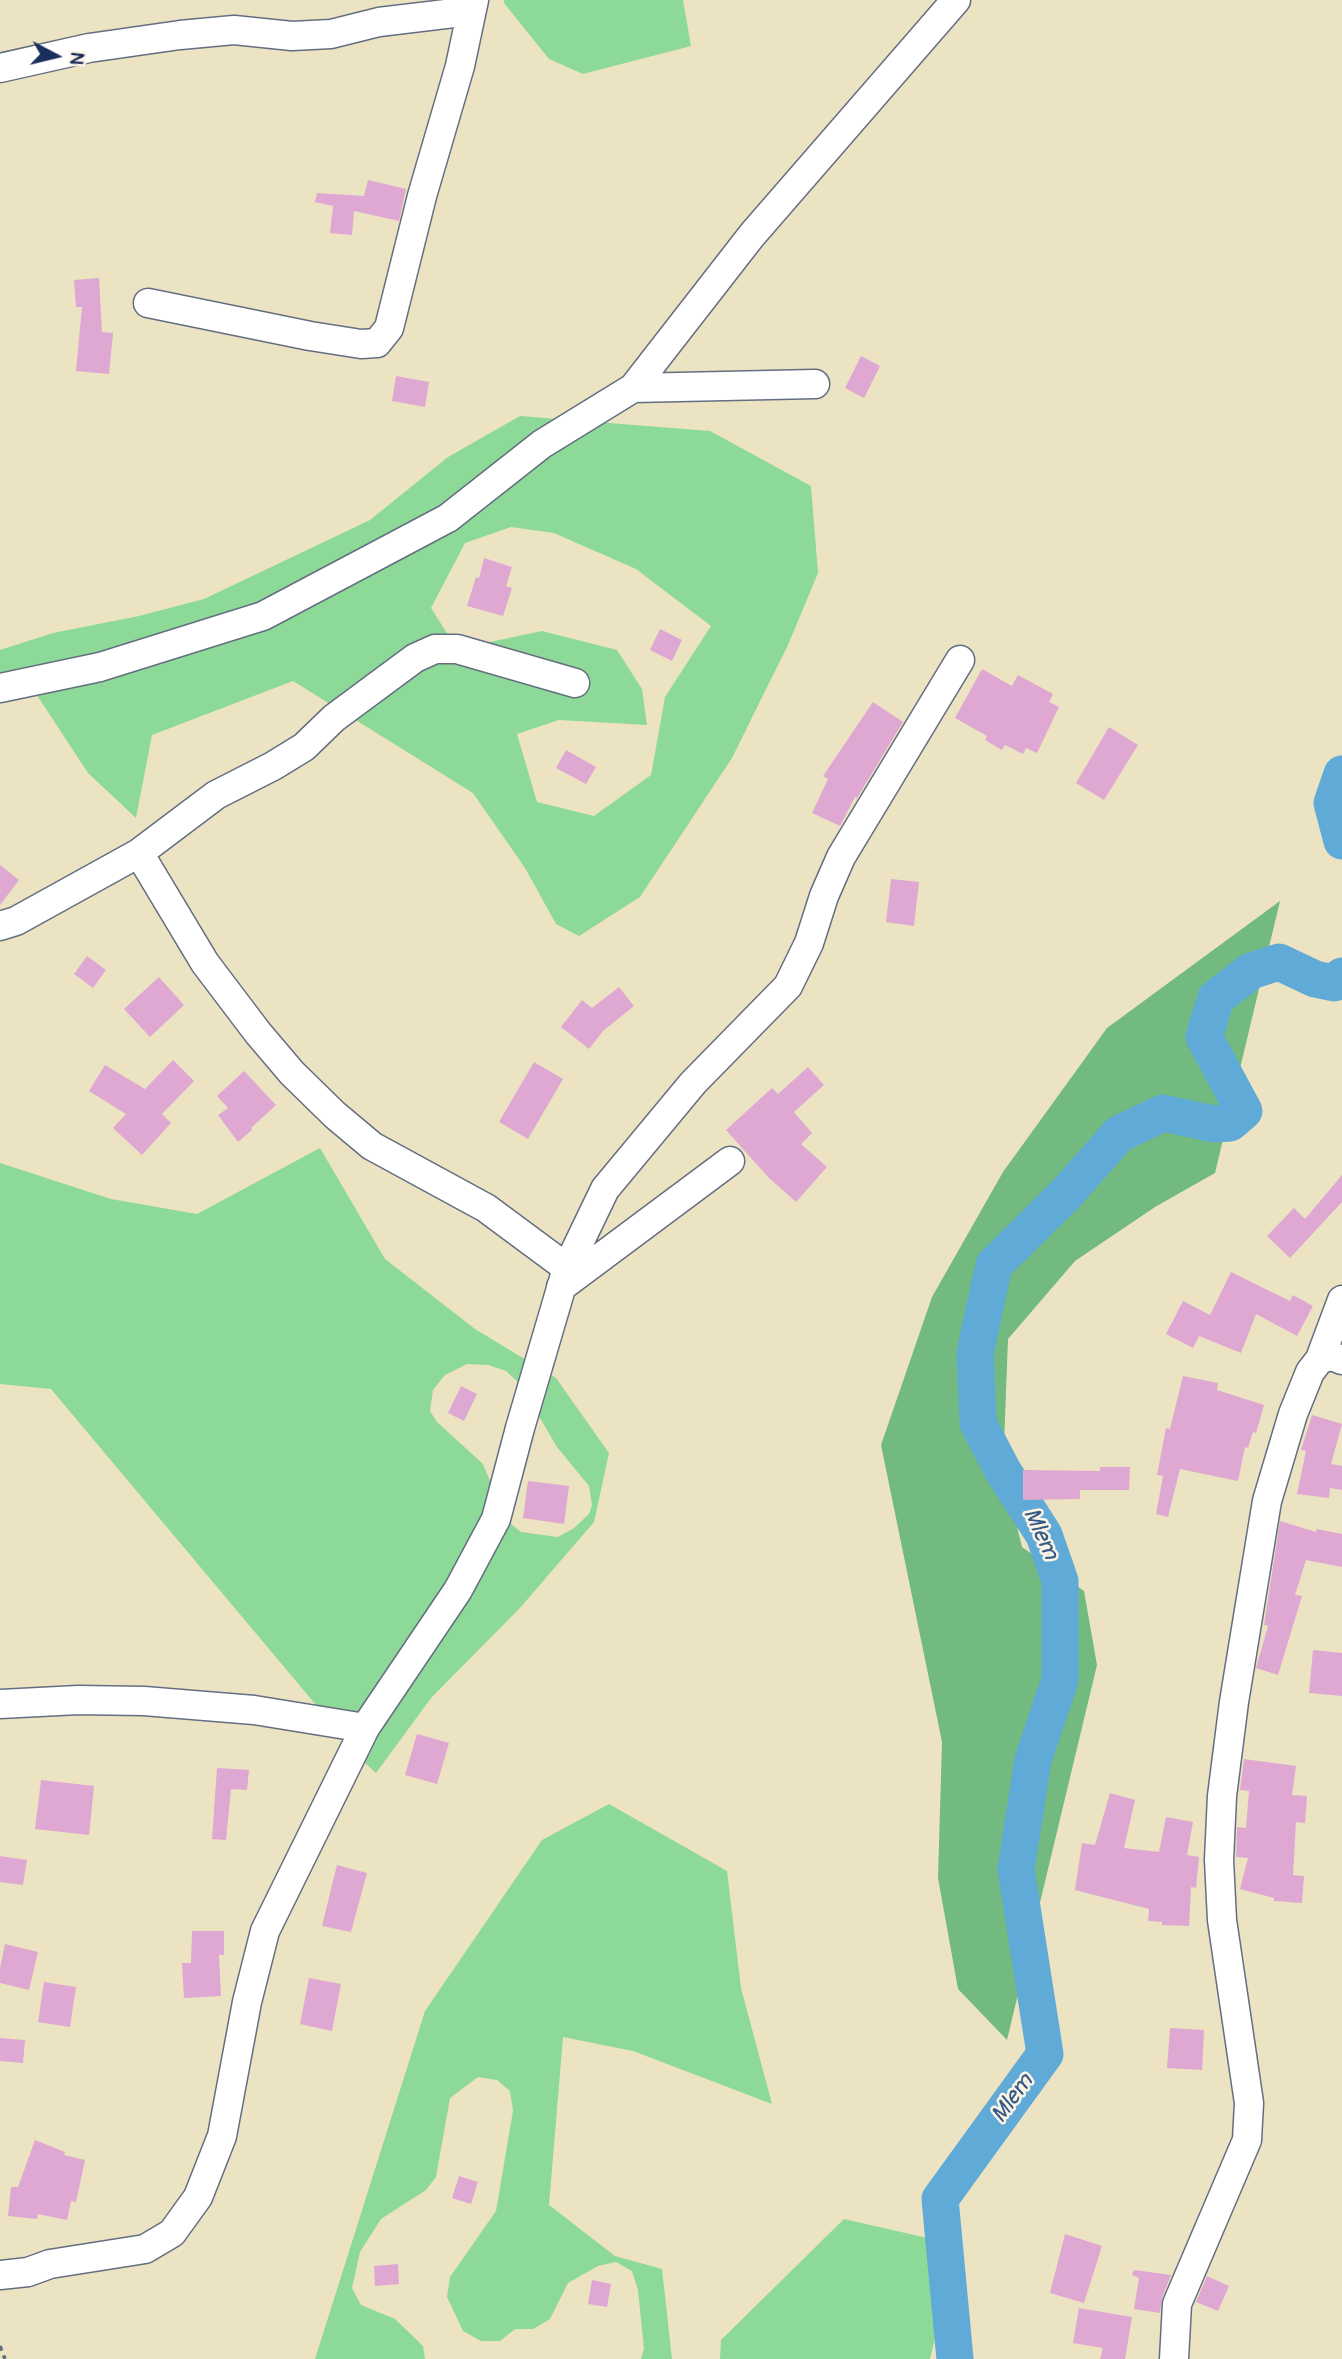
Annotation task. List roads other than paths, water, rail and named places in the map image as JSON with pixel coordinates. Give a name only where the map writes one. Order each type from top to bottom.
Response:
[{"type":"street","points":[[0,688],[100,667],[263,616],[448,518],[542,444],[633,388],[752,236],[956,0]]},
{"type":"street","points":[[0,68],[89,48],[180,35],[234,30],[292,36],[331,34],[379,22],[472,6],[460,66],[422,196],[389,328],[377,343],[361,344],[335,340],[148,303]]},
{"type":"street","points":[[633,388],[815,384]]},
{"type":"street","points":[[0,926],[16,921],[139,853],[216,795],[304,747],[334,718],[415,658],[435,649],[457,649],[575,683]]},
{"type":"street","points":[[0,2275],[145,2249],[172,2233],[198,2197],[222,2136],[247,2002],[265,1931],[365,1728],[458,1590],[496,1519],[564,1278],[605,1189],[692,1083],[788,985],[809,943],[824,896],[841,857],[960,660]]},
{"type":"street","points":[[139,853],[205,963],[292,1073],[372,1146],[486,1208],[564,1278]]},
{"type":"street","points":[[564,1278],[730,1161]]},
{"type":"street","points":[[1174,2359],[1177,2304],[1247,2140],[1249,2103],[1222,1920],[1219,1860],[1222,1796],[1234,1702],[1267,1501],[1293,1414],[1310,1372],[1331,1359],[1342,1300]]},
{"type":"street","points":[[0,1704],[78,1700],[144,1701],[254,1710],[365,1728]]},
{"type":"waterway","name":"Mlem","points":[[1342,774],[1332,803],[1342,841]]},
{"type":"waterway","name":"Mlem","points":[[955,2359],[940,2199],[1045,2054],[1016,1869],[1033,1760],[1060,1680],[1060,1581],[1044,1535],[1003,1471],[978,1423],[975,1353],[994,1265],[1064,1196],[1119,1134],[1163,1113],[1214,1124],[1230,1123],[1244,1111],[1204,1037],[1216,998],[1251,971],[1279,962],[1315,979],[1334,983],[1342,976]]}]
